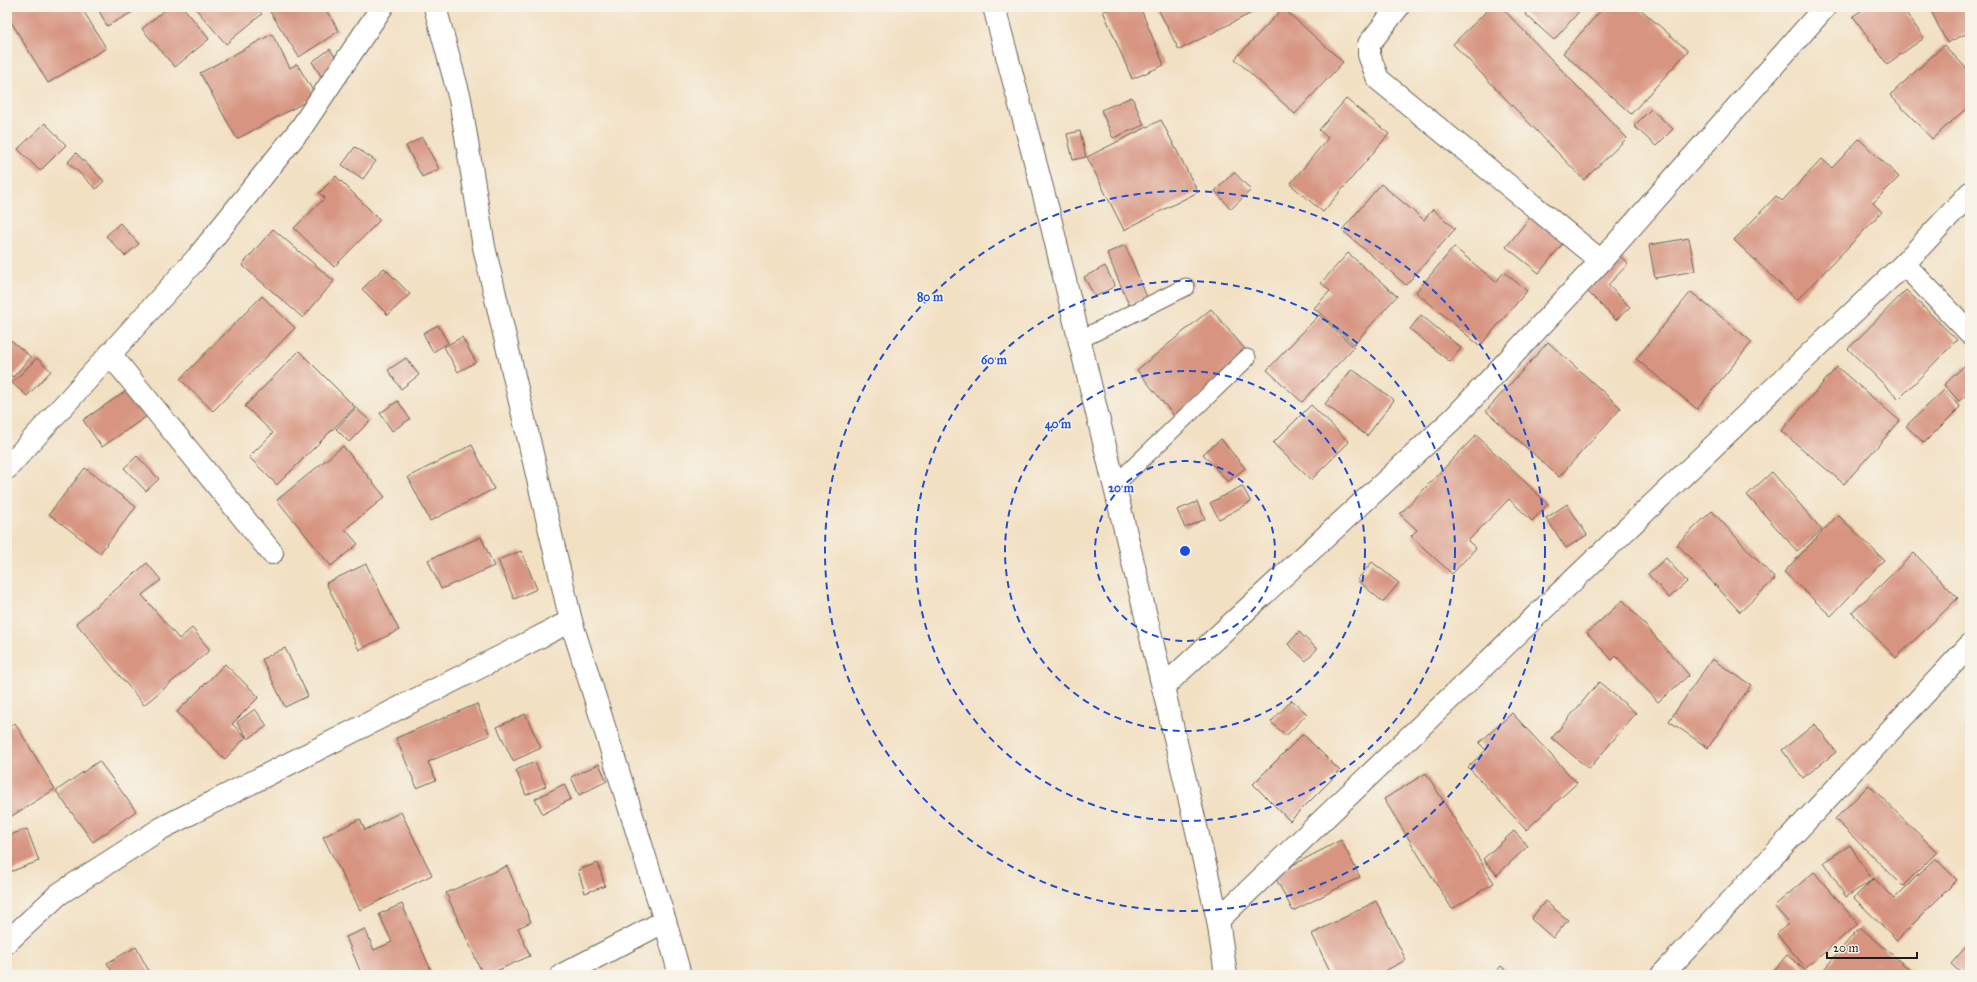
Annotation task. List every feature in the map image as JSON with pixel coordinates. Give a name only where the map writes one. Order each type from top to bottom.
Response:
[{"type":"street","points":[[7,468],[197,258],[301,128],[382,7]]},
{"type":"street","points":[[435,7],[460,99],[484,247],[571,621],[665,921],[680,975]]},
{"type":"street","points":[[994,7],[1049,214],[1163,687],[1218,920],[1226,975]]},
{"type":"street","points":[[1398,7],[1369,44],[1369,55],[1378,79],[1601,261]]},
{"type":"street","points":[[1163,687],[1454,418],[1601,261],[1825,7]]},
{"type":"street","points":[[1218,920],[1904,264],[1970,193]]},
{"type":"street","points":[[1904,264],[1970,333]]},
{"type":"street","points":[[110,354],[272,553]]},
{"type":"street","points":[[7,942],[59,894],[162,828],[571,621]]},
{"type":"street","points":[[1662,975],[1970,645]]},
{"type":"street","points":[[562,975],[665,921]]},
{"type":"lane","points":[[1079,340],[1186,287]]},
{"type":"lane","points":[[1114,486],[1247,358]]},
{"type":"building","points":[[7,7],[81,7],[106,48],[48,83],[7,15]]},
{"type":"building","points":[[97,7],[142,7],[107,26]]},
{"type":"building","points":[[168,7],[183,7],[209,39],[175,67],[142,29]]},
{"type":"building","points":[[194,7],[256,7],[262,14],[226,44]]},
{"type":"building","points":[[274,7],[324,7],[339,31],[299,57],[269,10]]},
{"type":"building","points":[[1114,7],[1140,7],[1164,65],[1132,79],[1103,11]]},
{"type":"building","points":[[1157,7],[1263,7],[1179,50]]},
{"type":"building","points":[[1491,7],[1501,7],[1627,138],[1584,180],[1453,44]]},
{"type":"building","points":[[1531,7],[1583,7],[1554,40],[1525,14]]},
{"type":"building","points":[[1604,7],[1638,7],[1688,51],[1631,114],[1563,53]]},
{"type":"building","points":[[1867,7],[1902,7],[1924,38],[1887,64],[1853,16]]},
{"type":"building","points":[[1929,7],[1970,7],[1970,32],[1947,43]]},
{"type":"building","points":[[1283,8],[1343,62],[1295,114],[1235,59]]},
{"type":"building","points":[[272,34],[290,68],[297,64],[316,96],[237,139],[200,73]]},
{"type":"building","points":[[1944,45],[1970,72],[1970,105],[1932,139],[1890,95]]},
{"type":"building","points":[[330,49],[342,67],[323,79],[312,62]]},
{"type":"building","points":[[1132,97],[1144,125],[1113,138],[1101,110]]},
{"type":"building","points":[[1346,99],[1389,134],[1323,212],[1290,184],[1328,138],[1319,130]]},
{"type":"building","points":[[1651,109],[1673,129],[1656,146],[1634,126]]},
{"type":"building","points":[[1161,120],[1198,192],[1124,230],[1087,157]]},
{"type":"building","points":[[45,123],[66,145],[40,171],[18,149]]},
{"type":"building","points":[[1080,131],[1086,157],[1073,160],[1067,134]]},
{"type":"building","points":[[422,137],[439,169],[422,177],[406,146]]},
{"type":"building","points":[[1859,139],[1899,177],[1873,203],[1882,212],[1797,300],[1734,240],[1776,196],[1782,201],[1822,159],[1832,168]]},
{"type":"building","points":[[355,147],[376,161],[363,179],[342,165]]},
{"type":"building","points":[[76,153],[104,181],[96,189],[68,162]]},
{"type":"building","points":[[1234,172],[1251,190],[1231,209],[1215,191]]},
{"type":"building","points":[[336,176],[380,220],[334,267],[294,228],[325,198],[319,193]]},
{"type":"building","points":[[1381,184],[1424,220],[1433,209],[1455,229],[1406,285],[1342,230]]},
{"type":"building","points":[[1531,216],[1564,242],[1539,273],[1506,247]]},
{"type":"building","points":[[120,223],[139,244],[125,256],[106,236]]},
{"type":"building","points":[[273,229],[334,281],[303,318],[242,265]]},
{"type":"building","points":[[1689,238],[1695,271],[1655,278],[1649,245]]},
{"type":"building","points":[[1125,245],[1147,297],[1129,305],[1107,253]]},
{"type":"building","points":[[1454,247],[1496,282],[1504,272],[1527,291],[1480,346],[1416,292]]},
{"type":"building","points":[[1348,253],[1397,296],[1354,344],[1314,308],[1330,291],[1321,283]]},
{"type":"building","points":[[1620,256],[1628,264],[1608,285],[1630,307],[1616,320],[1586,290]]},
{"type":"building","points":[[1105,266],[1115,286],[1095,297],[1084,277]]},
{"type":"building","points":[[384,268],[410,294],[388,315],[362,289]]},
{"type":"building","points":[[1906,290],[1957,340],[1899,399],[1848,349]]},
{"type":"building","points":[[1691,292],[1752,342],[1697,409],[1636,359]]},
{"type":"building","points":[[262,296],[295,328],[213,411],[180,379]]},
{"type":"building","points":[[1211,309],[1250,355],[1175,417],[1137,370]]},
{"type":"building","points":[[1319,315],[1354,347],[1302,402],[1267,370]]},
{"type":"building","points":[[1421,315],[1461,348],[1450,362],[1410,329]]},
{"type":"building","points":[[438,325],[448,343],[433,352],[423,333]]},
{"type":"building","points":[[7,337],[31,357],[13,377],[7,372]]},
{"type":"building","points":[[462,337],[476,362],[458,372],[444,347]]},
{"type":"building","points":[[1548,342],[1621,408],[1559,477],[1486,411]]},
{"type":"building","points":[[299,351],[355,407],[277,485],[249,457],[273,433],[245,406]]},
{"type":"building","points":[[37,358],[51,371],[27,396],[12,383]]},
{"type":"building","points":[[406,358],[419,375],[401,389],[388,370]]},
{"type":"building","points":[[1965,365],[1970,371],[1970,391],[1959,401],[1944,385]]},
{"type":"building","points":[[1837,367],[1900,421],[1844,484],[1781,431]]},
{"type":"building","points":[[1352,369],[1394,400],[1367,436],[1325,404]]},
{"type":"building","points":[[135,385],[153,412],[102,447],[83,420]]},
{"type":"building","points":[[1944,390],[1960,407],[1924,443],[1906,426]]},
{"type":"building","points":[[398,401],[410,419],[392,431],[380,413]]},
{"type":"building","points":[[1311,405],[1349,442],[1311,480],[1273,443]]},
{"type":"building","points":[[356,408],[370,421],[349,442],[336,429]]},
{"type":"building","points":[[1476,435],[1548,504],[1532,521],[1509,499],[1468,541],[1476,548],[1452,574],[1411,536],[1417,530],[1400,514]]},
{"type":"building","points":[[1221,439],[1245,468],[1228,482],[1203,454]]},
{"type":"building","points":[[472,445],[494,489],[430,521],[408,477]]},
{"type":"building","points":[[343,446],[385,497],[345,529],[358,544],[331,566],[277,500]]},
{"type":"building","points":[[137,456],[159,479],[146,491],[124,468]]},
{"type":"building","points":[[85,468],[136,507],[100,553],[49,514]]},
{"type":"building","points":[[1772,472],[1822,530],[1797,551],[1747,495]]},
{"type":"building","points":[[1242,486],[1251,502],[1219,519],[1210,503]]},
{"type":"building","points":[[1197,502],[1205,519],[1185,528],[1177,510]]},
{"type":"building","points":[[1567,504],[1587,535],[1566,548],[1546,518]]},
{"type":"building","points":[[1712,511],[1775,579],[1740,612],[1677,544]]},
{"type":"building","points":[[1838,515],[1884,560],[1831,616],[1784,572]]},
{"type":"building","points":[[481,537],[494,566],[441,589],[428,560]]},
{"type":"building","points":[[521,551],[537,589],[514,599],[498,560]]},
{"type":"building","points":[[1914,553],[1958,598],[1896,658],[1852,613]]},
{"type":"building","points":[[1666,558],[1687,582],[1669,598],[1648,574]]},
{"type":"building","points":[[1372,562],[1399,583],[1383,602],[1357,580]]},
{"type":"building","points":[[147,563],[161,580],[142,595],[179,639],[192,628],[210,650],[144,705],[76,623]]},
{"type":"building","points":[[366,564],[399,630],[359,650],[326,583]]},
{"type":"building","points":[[1623,600],[1689,675],[1658,702],[1616,656],[1612,660],[1587,633]]},
{"type":"building","points":[[1299,632],[1317,649],[1306,661],[1288,644]]},
{"type":"building","points":[[285,648],[308,696],[285,707],[262,659]]},
{"type":"building","points":[[1712,659],[1751,685],[1708,748],[1669,721]]},
{"type":"building","points":[[225,664],[259,697],[232,724],[246,737],[225,759],[177,712]]},
{"type":"building","points":[[1599,682],[1636,713],[1589,769],[1552,738]]},
{"type":"building","points":[[1292,700],[1307,714],[1286,736],[1271,722]]},
{"type":"building","points":[[477,704],[490,735],[428,762],[436,780],[417,788],[396,738]]},
{"type":"building","points":[[255,709],[267,726],[248,739],[237,722]]},
{"type":"building","points":[[1512,713],[1577,783],[1526,830],[1468,767],[1486,750],[1479,743]]},
{"type":"building","points":[[525,714],[541,748],[513,761],[497,727]]},
{"type":"building","points":[[15,723],[55,789],[7,819],[7,728]]},
{"type":"building","points":[[1815,724],[1836,752],[1803,778],[1782,750]]},
{"type":"building","points":[[1303,734],[1340,771],[1290,821],[1253,784]]},
{"type":"building","points":[[99,761],[136,811],[93,842],[56,791]]},
{"type":"building","points":[[535,762],[546,786],[526,795],[516,770]]},
{"type":"building","points":[[599,764],[607,781],[579,795],[571,777]]},
{"type":"building","points":[[1426,773],[1494,883],[1452,909],[1384,799]]},
{"type":"building","points":[[564,784],[571,799],[543,814],[535,799]]},
{"type":"building","points":[[1869,785],[1937,852],[1903,886],[1835,819]]},
{"type":"building","points":[[401,812],[432,875],[360,910],[323,837],[360,819],[365,830]]},
{"type":"building","points":[[27,829],[39,861],[7,873],[7,836]]},
{"type":"building","points":[[1514,831],[1528,846],[1497,875],[1483,859]]},
{"type":"building","points":[[1341,840],[1360,877],[1293,911],[1274,875]]},
{"type":"building","points":[[1850,845],[1872,880],[1846,897],[1824,862]]},
{"type":"building","points":[[1935,858],[1957,880],[1897,940],[1854,898],[1874,878],[1894,899]]},
{"type":"building","points":[[598,863],[605,886],[585,893],[578,870]]},
{"type":"building","points":[[507,866],[531,922],[518,928],[530,956],[487,975],[483,975],[446,893]]},
{"type":"building","points":[[1814,872],[1858,924],[1806,968],[1777,934],[1789,923],[1774,906]]},
{"type":"building","points":[[1376,901],[1406,960],[1377,975],[1332,975],[1312,934]]},
{"type":"building","points":[[1545,901],[1568,920],[1553,938],[1531,919]]},
{"type":"building","points":[[402,904],[433,975],[362,975],[346,937],[365,929],[374,950],[392,942],[379,914]]},
{"type":"building","points":[[1860,927],[1916,975],[1819,975]]},
{"type":"building","points":[[1970,942],[1970,972],[1967,975],[1963,975],[1951,964]]},
{"type":"building","points":[[136,947],[151,975],[114,975],[107,963]]},
{"type":"building","points":[[1787,955],[1811,975],[1770,975]]},
{"type":"building","points":[[1501,966],[1511,975],[1493,975]]}]
